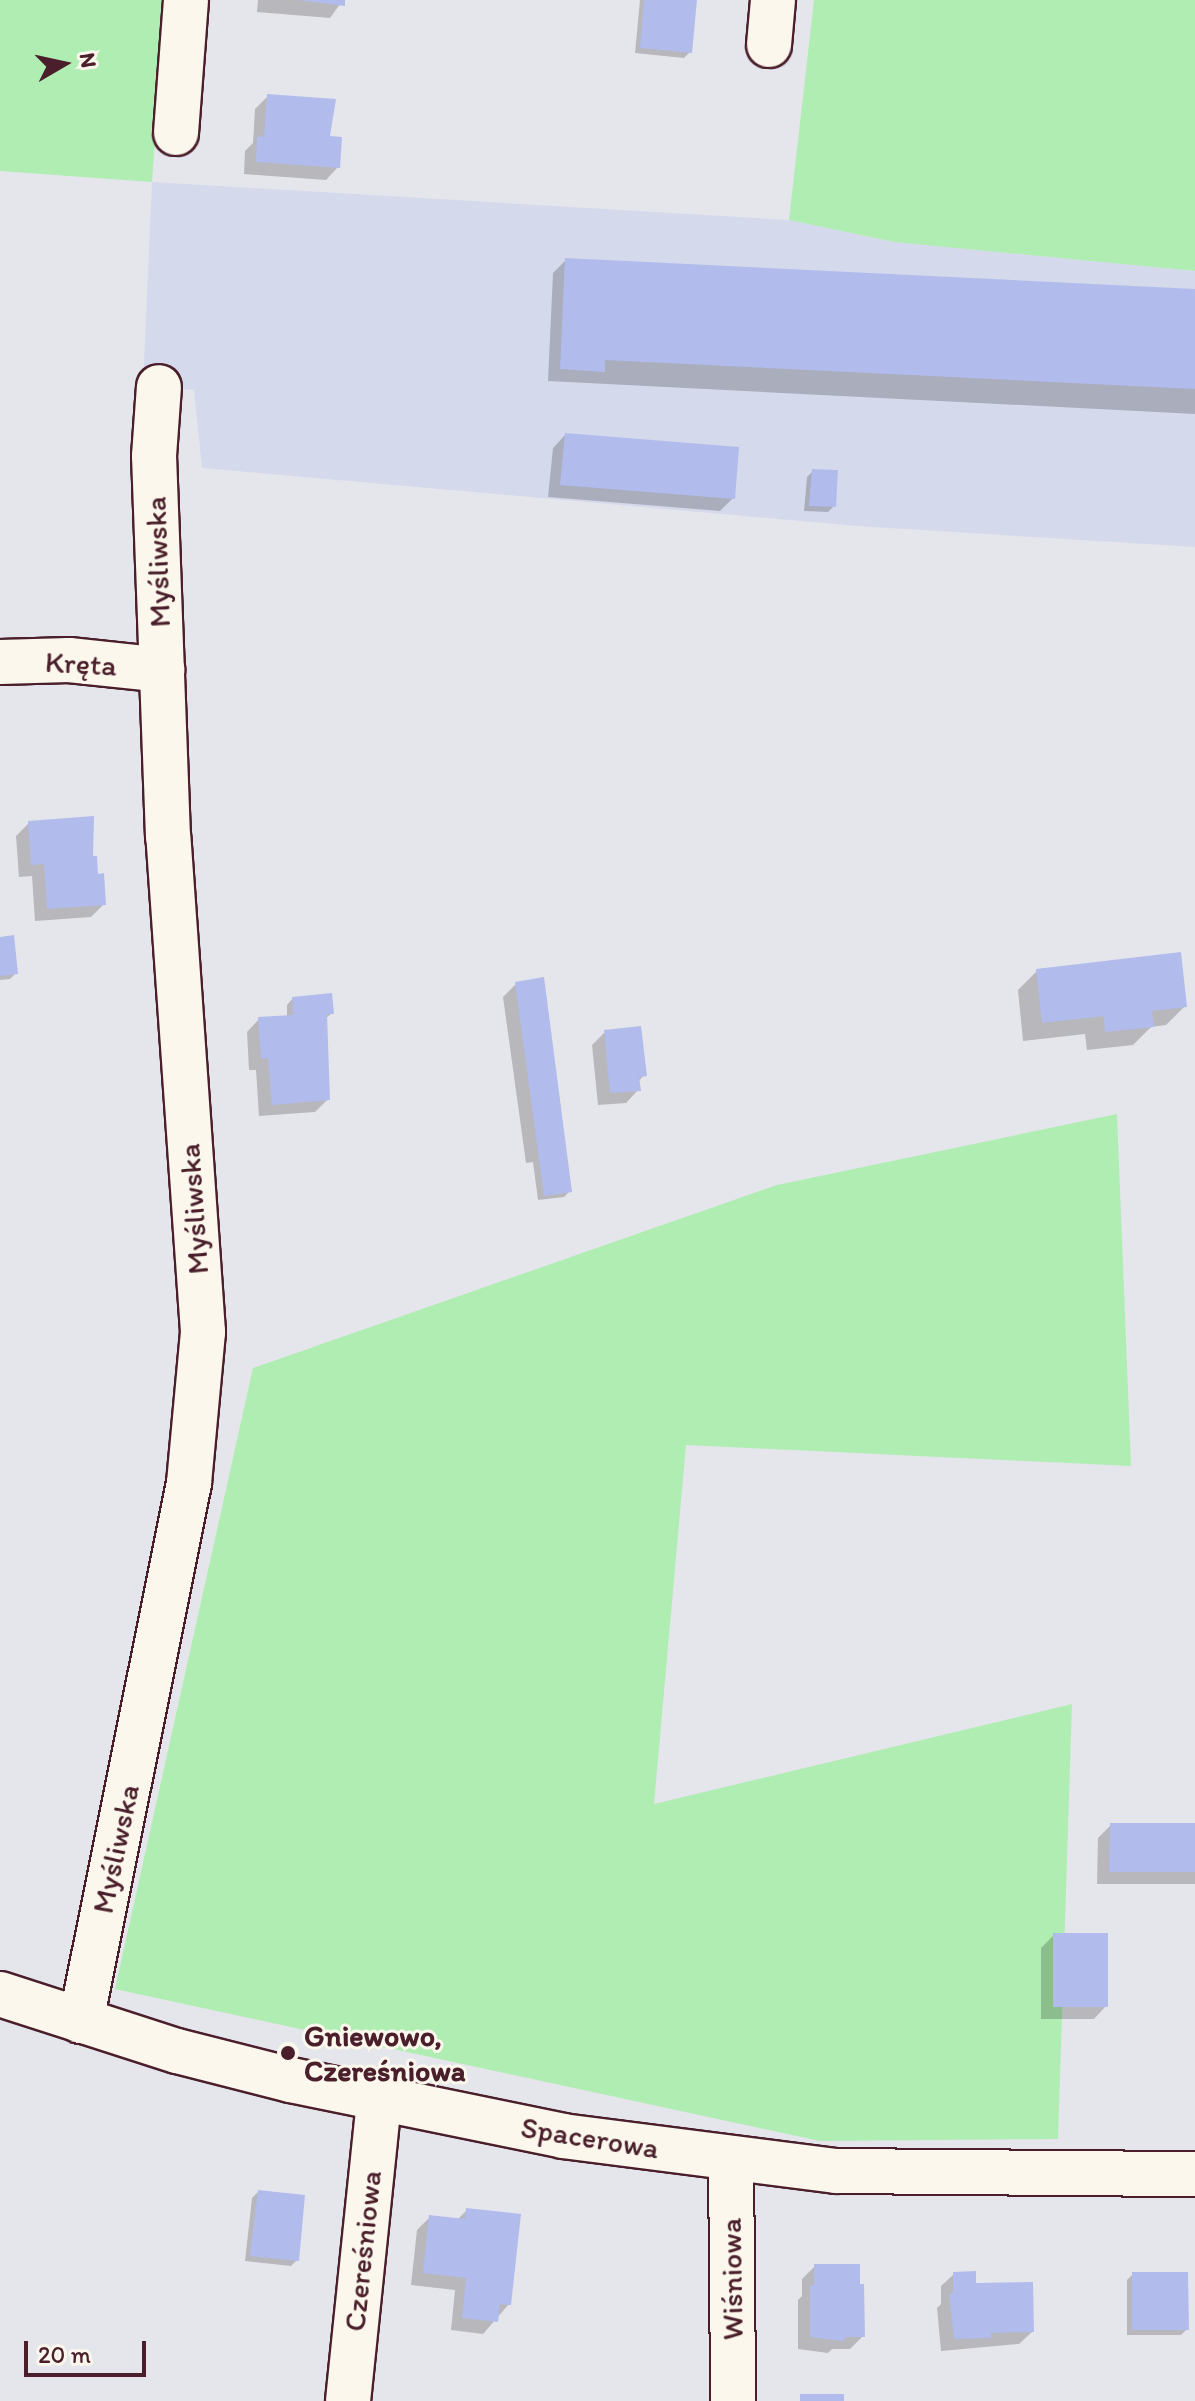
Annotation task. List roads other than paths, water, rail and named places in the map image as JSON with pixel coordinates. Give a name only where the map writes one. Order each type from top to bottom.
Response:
[{"type":"street","points":[[176,133],[186,0]]},
{"type":"street","points":[[769,45],[773,0]]},
{"type":"street","name":"Myśliwska","points":[[81,2021],[189,1483],[203,1332],[168,837],[154,456],[159,387]]},
{"type":"street","name":"Kręta","points":[[0,662],[69,660],[162,670]]},
{"type":"street","name":"Spacerowa","points":[[0,1994],[177,2051],[379,2100],[563,2136],[836,2171],[1195,2174]]},
{"type":"street","name":"Czereśniowa","points":[[348,2401],[379,2100]]},
{"type":"street","name":"Wiśniowa","points":[[731,2158],[733,2401]]},
{"type":"place","name":"Gniewowo, Czereśniowa","points":[[288,2053]]}]
